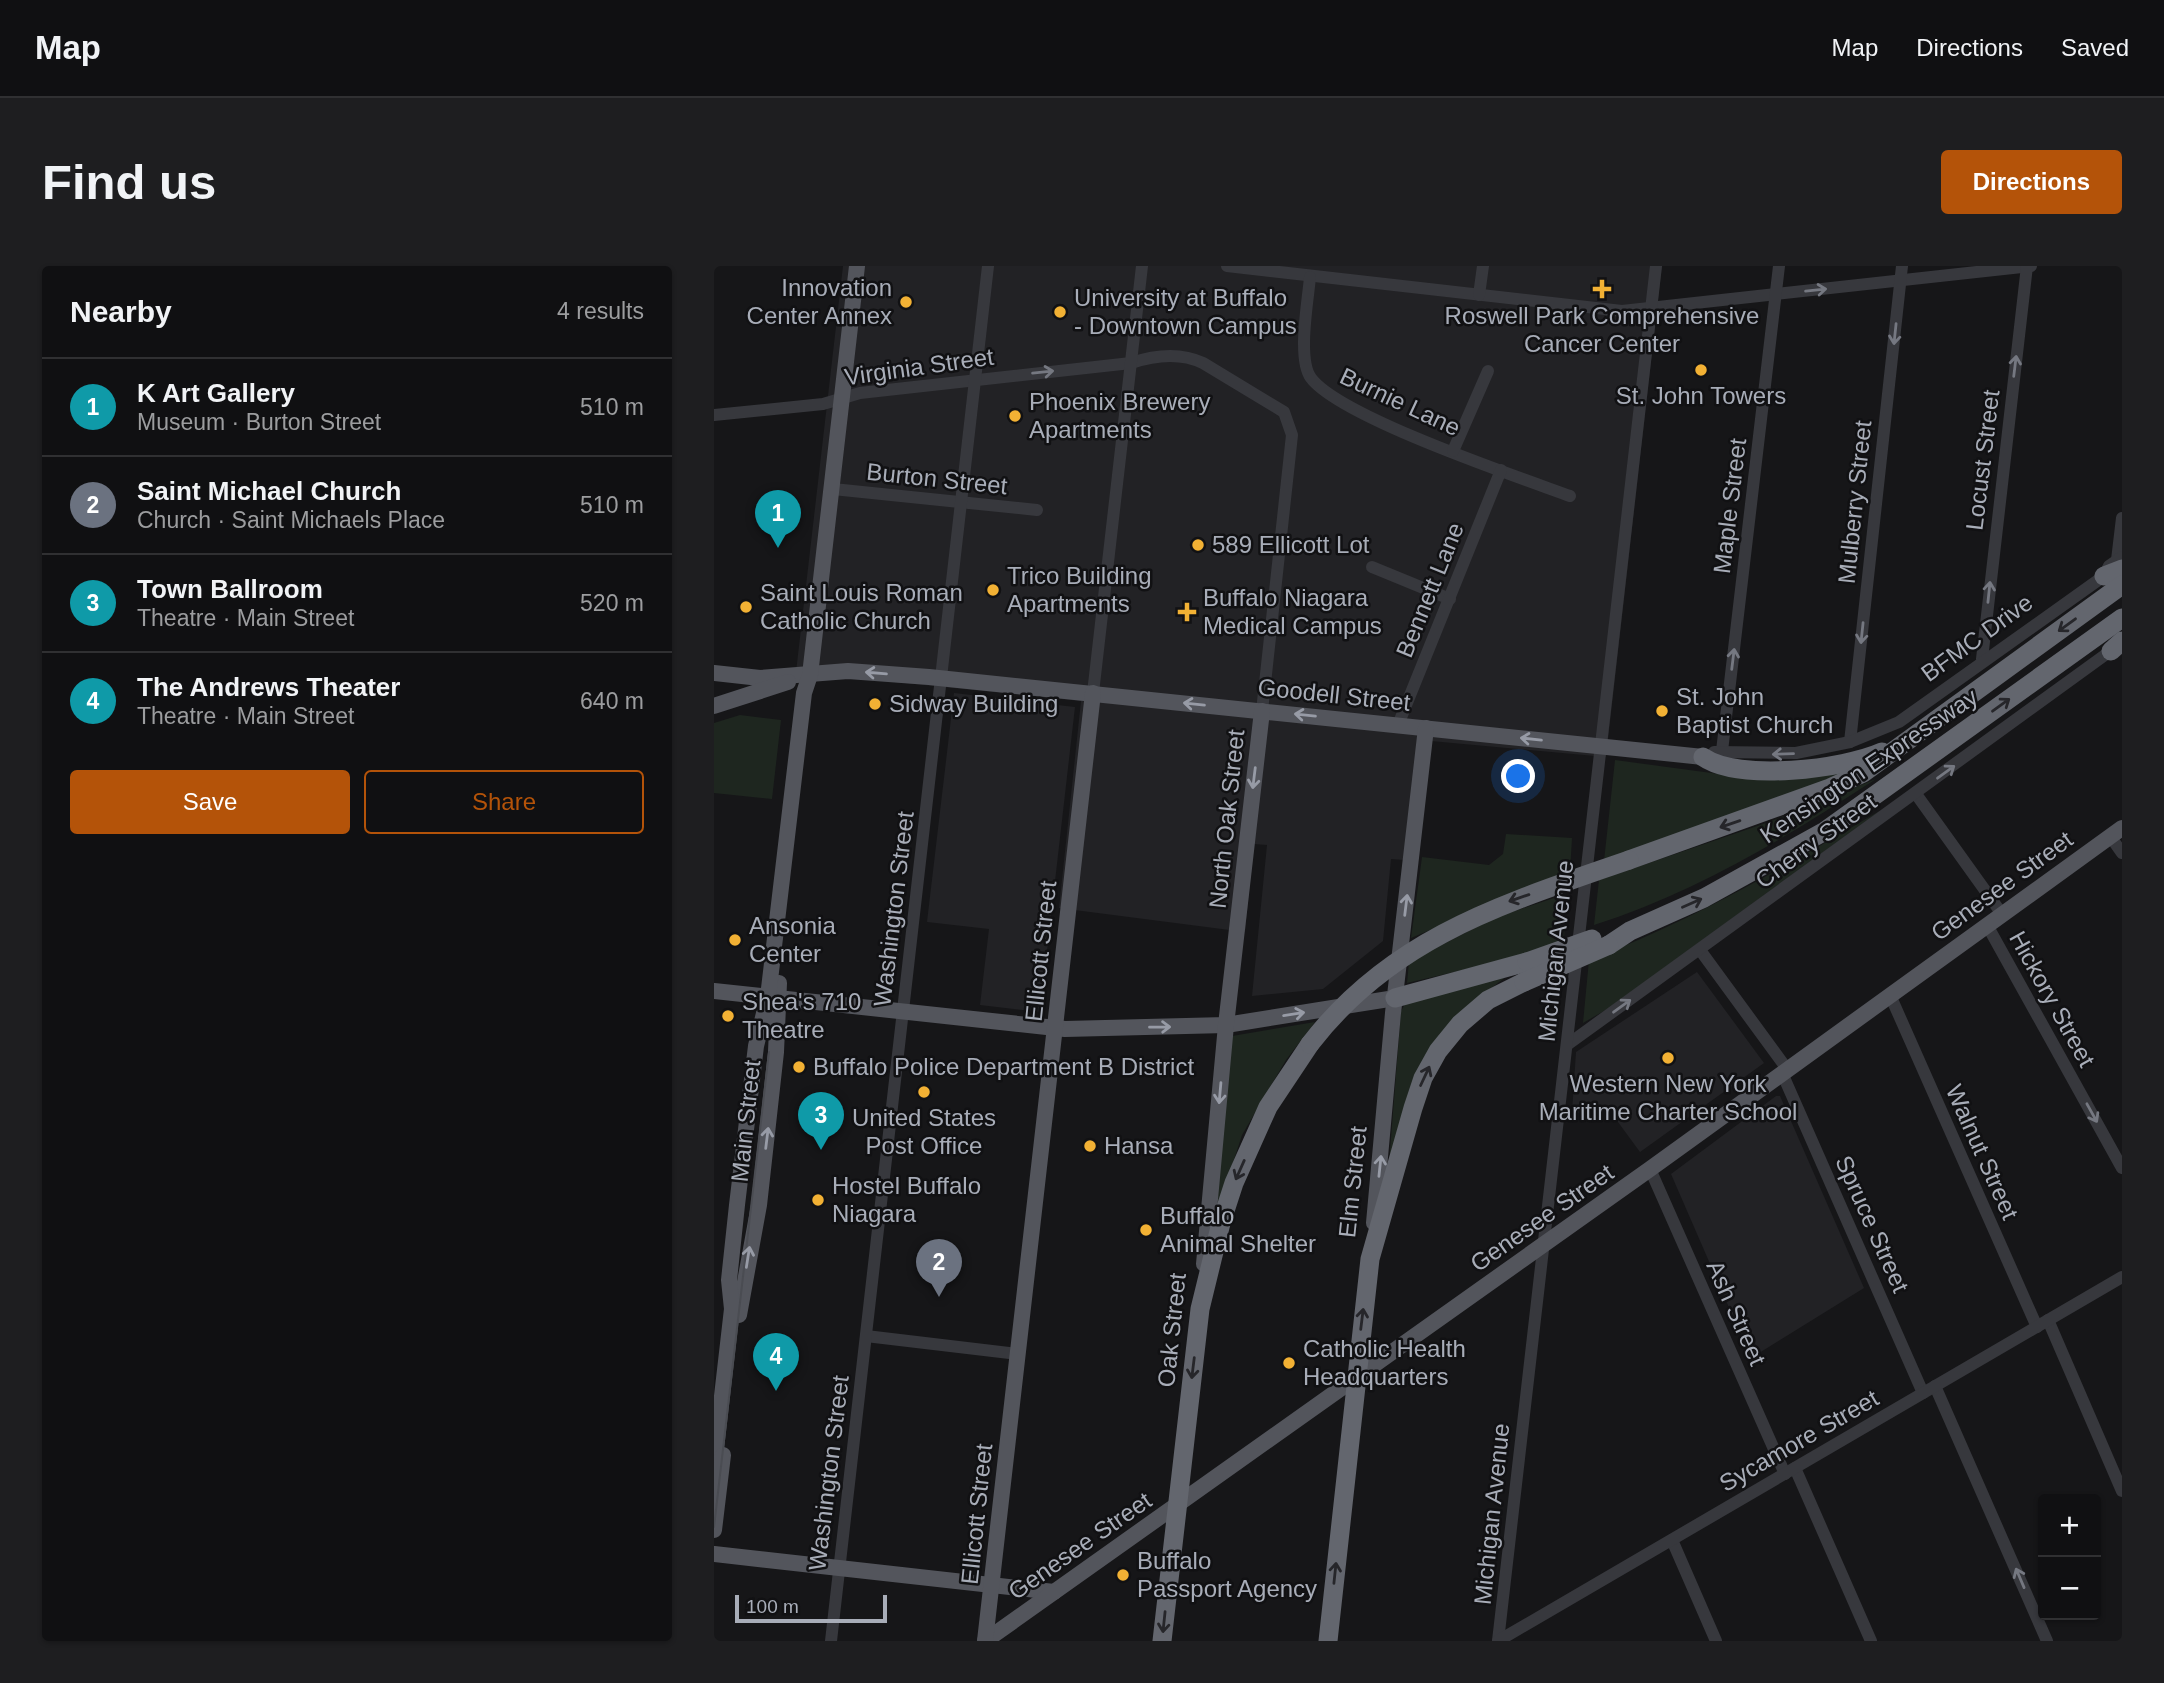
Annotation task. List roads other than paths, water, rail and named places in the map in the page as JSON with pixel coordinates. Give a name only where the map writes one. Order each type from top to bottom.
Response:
[{"type":"highway","name":"Kensington Expressway","points":[[1935,722],[2122,585]]},
{"type":"highway","name":"Kensington Expressway","points":[[1630,930],[1715,892],[1825,831],[2122,618]]},
{"type":"highway","points":[[1703,757],[1710,762],[1748,769],[1818,768],[1879,754],[1935,722]]},
{"type":"highway","points":[[1200,1309],[1221,1223],[1234,1183],[1268,1107],[1310,1044],[1358,990],[1409,951],[1499,905],[1830,788],[1884,760],[1935,722]]},
{"type":"highway","points":[[1395,998],[1527,962],[1605,934],[1630,930]]},
{"type":"highway","points":[[1370,1259],[1417,1098],[1438,1051],[1460,1024],[1488,1000],[1609,945],[1630,930]]},
{"type":"highway","name":"Elm Street","points":[[1328,1641],[1354,1379],[1370,1259]]},
{"type":"highway","name":"Oak Street","points":[[1162,1641],[1200,1309]]},
{"type":"main road","points":[[714,1466],[732,1309],[729,1280],[737,1205],[756,1046],[772,998],[804,692],[810,675],[857,266]]},
{"type":"main road","name":"Goodell Street","points":[[810,675],[848,671],[941,678],[1703,757]]},
{"type":"main road","points":[[714,673],[760,678],[810,675]]},
{"type":"main road","points":[[714,706],[810,675]]},
{"type":"main road","name":"Ellicott Street","points":[[985,1641],[1093,693]]},
{"type":"main road","name":"North Oak Street","points":[[1226,1025],[1262,711]]},
{"type":"main road","name":"Elm Street","points":[[1370,1259],[1395,998],[1426,728]]},
{"type":"main road","name":"Genesee Street","points":[[985,1641],[1650,1169],[2116,832]]},
{"type":"main road","points":[[714,991],[1055,1028],[1226,1025],[1395,998]]},
{"type":"main road","name":"Main Street","points":[[714,1530],[740,1310],[759,1205],[776,1052],[772,998]]},
{"type":"main road","name":"Oak Street","points":[[1200,1309],[1226,1025]]},
{"type":"main road","points":[[714,1554],[1054,1591]]},
{"type":"street","name":"Washington Street","points":[[831,1641],[988,266]]},
{"type":"street","name":"Ellicott Street","points":[[1093,693],[1142,266]]},
{"type":"street","points":[[1227,266],[1622,311],[2028,266]]},
{"type":"street","points":[[1479,295],[1483,266]]},
{"type":"street","name":"Michigan Avenue","points":[[1498,1641],[1656,266]]},
{"type":"street","name":"Maple Street","points":[[1722,751],[1779,266]]},
{"type":"street","name":"Mulberry Street","points":[[1850,742],[1902,266]]},
{"type":"street","name":"Locust Street","points":[[1982,659],[2028,266]]},
{"type":"street","name":"Burnie Lane","points":[[1310,277],[1304,352],[1310,377],[1328,394],[1360,412],[1570,496]]},
{"type":"street","name":"North Oak Street","points":[[1131,363],[1169,356],[1191,357],[1284,412],[1291,424],[1291,448],[1262,711]]},
{"type":"street","name":"Virginia Street","points":[[714,415],[823,404],[860,393],[1131,363]]},
{"type":"street","points":[[1453,451],[1488,370]]},
{"type":"street","name":"Bennett Lane","points":[[1398,725],[1501,470]]},
{"type":"street","name":"Burton Street","points":[[833,489],[1037,510]]},
{"type":"street","points":[[2116,565],[2122,518]]},
{"type":"street","name":"BFMC Drive","points":[[1850,742],[1899,722],[1982,659],[2116,565]]},
{"type":"street","points":[[1372,567],[1450,599]]},
{"type":"street","name":"Cherry Street","points":[[1567,1045],[2118,645]]},
{"type":"street","name":"Goodell Street","points":[[1703,757],[1722,751],[1796,753],[1850,742]]},
{"type":"street","name":"Hickory Street","points":[[1916,794],[2002,914]]},
{"type":"street","points":[[2116,832],[2122,853]]},
{"type":"street","name":"Hickory Street","points":[[1987,925],[2122,1168]]},
{"type":"street","name":"Spruce Street","points":[[1700,950],[1784,1071],[2047,1641]]},
{"type":"street","name":"Walnut Street","points":[[1889,995],[2122,1491]]},
{"type":"street","name":"Ash Street","points":[[1650,1169],[1871,1641]]},
{"type":"street","name":"Sycamore Street","points":[[1498,1641],[2122,1277]]},
{"type":"street","points":[[866,1336],[1018,1354]]},
{"type":"street","points":[[1672,1540],[1716,1641]]},
{"type":"tram line","points":[[714,1527],[769,1052]]},
{"type":"place","name":"Roswell Park Comprehensive Cancer Center","points":[[1602,289]]},
{"type":"place","name":"Innovation Center Annex","points":[[906,302]]},
{"type":"place","name":"University at Buffalo - Downtown Campus","points":[[1060,312]]},
{"type":"place","name":"St. John Towers","points":[[1701,370]]},
{"type":"place","name":"Phoenix Brewery Apartments","points":[[1015,416]]},
{"type":"place","name":"589 Ellicott Lot","points":[[1198,545]]},
{"type":"place","name":"K Art Gallery","points":[[778,548]]},
{"type":"place","name":"Trico Building Apartments","points":[[993,590]]},
{"type":"place","name":"Saint Louis Roman Catholic Church","points":[[746,607]]},
{"type":"place","name":"Buffalo Niagara Medical Campus","points":[[1187,612]]},
{"type":"place","name":"Sidway Building","points":[[875,704]]},
{"type":"place","name":"St. John Baptist Church","points":[[1662,711]]},
{"type":"place","name":"Ansonia Center","points":[[735,940]]},
{"type":"place","name":"Shea's 710 Theatre","points":[[728,1016]]},
{"type":"place","name":"Western New York Maritime Charter School","points":[[1668,1058]]},
{"type":"place","name":"Buffalo Police Department B District","points":[[799,1067]]},
{"type":"place","name":"United States Post Office","points":[[924,1092]]},
{"type":"place","name":"Hansa","points":[[1090,1146]]},
{"type":"place","name":"Town Ballroom","points":[[821,1150]]},
{"type":"place","name":"Hostel Buffalo Niagara","points":[[818,1200]]},
{"type":"place","name":"Buffalo Animal Shelter","points":[[1146,1230]]},
{"type":"place","name":"Saint Michael Church","points":[[939,1297]]},
{"type":"place","name":"Catholic Health Headquarters","points":[[1289,1363]]},
{"type":"place","name":"The Andrews Theater","points":[[776,1391]]},
{"type":"place","name":"Buffalo Passport Agency","points":[[1123,1575]]}]
